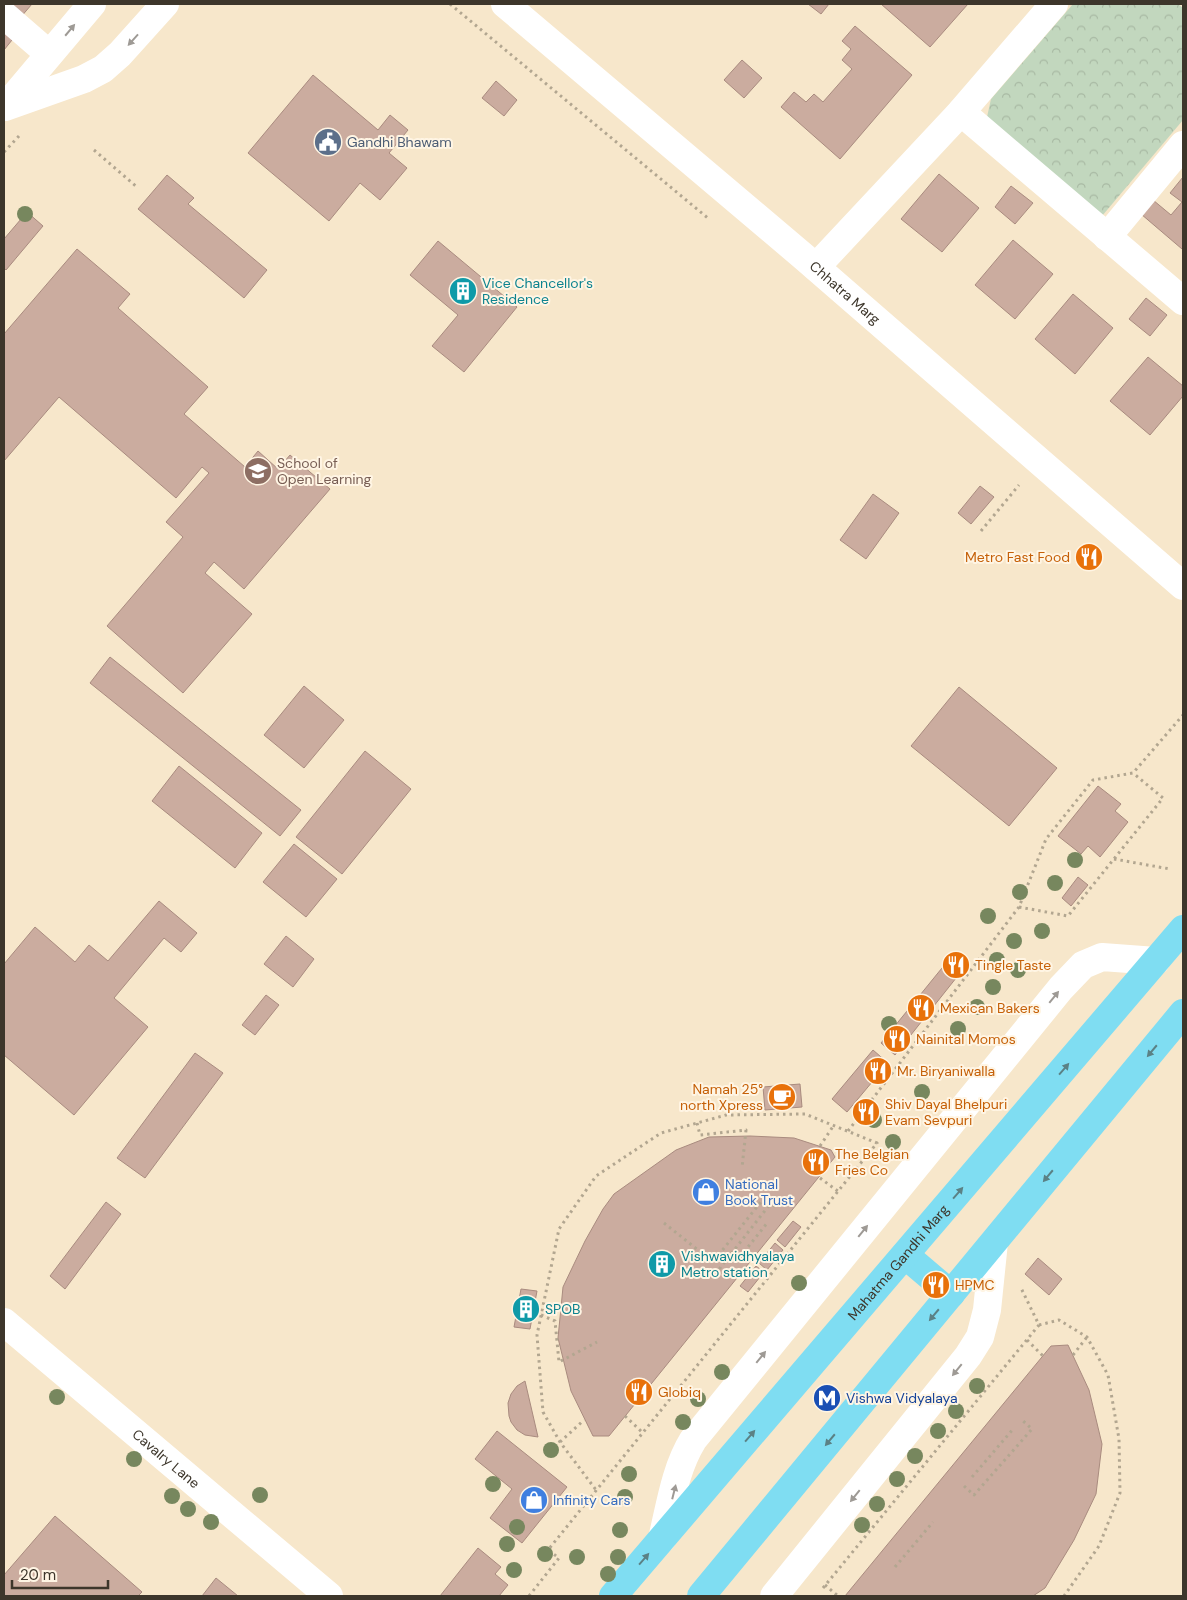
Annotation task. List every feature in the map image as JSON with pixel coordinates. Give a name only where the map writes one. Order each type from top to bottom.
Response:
[{"type":"main road","name":"Mahatma Gandhi Marg","points":[[613,1596],[1183,929]]},
{"type":"main road","points":[[701,1596],[1183,1013]]},
{"type":"main road","points":[[905,1255],[951,1294]]},
{"type":"street","points":[[4,108],[92,4]]},
{"type":"street","points":[[4,108],[103,69],[120,54],[165,4]]},
{"type":"street","name":"Chhatra Marg","points":[[505,4],[816,267],[1183,586]]},
{"type":"street","points":[[816,267],[961,112],[1054,4]]},
{"type":"street","points":[[4,16],[49,54]]},
{"type":"street","points":[[961,112],[1183,301]]},
{"type":"street","points":[[1107,237],[1183,145]]},
{"type":"street","points":[[662,1539],[679,1471],[693,1440],[1061,988],[1083,965],[1102,957],[1156,961]]},
{"type":"street","points":[[774,1596],[968,1356],[980,1337],[987,1310],[994,1242]]},
{"type":"street","name":"Cavalry Lane","points":[[4,1322],[329,1596]]},
{"type":"path","points":[[94,150],[138,188]]},
{"type":"path","points":[[981,531],[1039,461]]},
{"type":"path","points":[[848,1131],[1019,907],[1046,839],[1093,780],[1133,773],[1183,715]]},
{"type":"path","points":[[1019,907],[1068,916],[1163,798],[1133,773]]},
{"type":"path","points":[[1114,859],[1170,869]]},
{"type":"path","points":[[529,1596],[559,1558],[548,1550],[877,1143],[805,1114],[726,1115],[661,1133],[596,1176],[559,1229],[537,1335],[543,1412],[560,1442],[596,1490]]},
{"type":"path","points":[[697,1123],[700,1135],[746,1130],[742,1168]]},
{"type":"path","points":[[820,1146],[834,1125]]},
{"type":"path","points":[[820,1178],[838,1192]]},
{"type":"path","points":[[664,1223],[713,1262],[764,1198],[778,1209]]},
{"type":"path","points":[[726,1273],[720,1268],[770,1203]]},
{"type":"path","points":[[736,1262],[768,1222]]},
{"type":"path","points":[[541,1315],[555,1320],[559,1362],[597,1342]]},
{"type":"path","points":[[1040,1325],[1059,1320],[1087,1337],[1108,1375],[1119,1439],[1120,1493],[1099,1546],[1064,1596]]},
{"type":"path","points":[[1072,1355],[1087,1337]]},
{"type":"path","points":[[1027,1340],[1044,1356]]},
{"type":"path","points":[[625,1416],[643,1433]]},
{"type":"path","points":[[560,1442],[584,1420]]},
{"type":"path","points":[[964,1486],[974,1495],[1032,1429],[1022,1420]]},
{"type":"path","points":[[972,1477],[1014,1428]]},
{"type":"path","points":[[895,1567],[933,1522]]},
{"type":"path","points":[[825,1586],[838,1596]]},
{"type":"green space","points":[[1073,4],[1178,4],[1183,8],[1183,120],[1102,216],[987,117],[991,99]]},
{"type":"building","points":[[4,4],[32,4],[20,18]]},
{"type":"building","points":[[808,4],[829,4],[821,14]]},
{"type":"building","points":[[881,4],[968,4],[930,47]]},
{"type":"building","points":[[4,25],[16,35],[4,50]]},
{"type":"building","points":[[855,26],[912,75],[840,159],[781,107],[794,92],[806,102],[814,94],[823,102],[852,69],[842,60],[851,49],[842,41]]},
{"type":"building","points":[[742,60],[762,78],[744,98],[724,80]]},
{"type":"building","name":"Gandhi Bhawam","points":[[313,75],[378,130],[390,115],[408,130],[389,153],[407,168],[380,200],[360,183],[329,221],[248,153]]},
{"type":"building","points":[[496,81],[517,100],[504,116],[482,98]]},
{"type":"building","points":[[939,174],[979,208],[942,252],[901,219]]},
{"type":"building","points":[[167,175],[194,198],[188,204],[267,270],[244,298],[138,209]]},
{"type":"building","points":[[1183,177],[1182,249],[1141,214],[1153,200],[1171,215],[1182,202],[1170,193]]},
{"type":"building","points":[[1011,186],[1033,203],[1015,224],[995,207]]},
{"type":"building","points":[[27,212],[43,226],[6,270],[4,268],[4,239]]},
{"type":"building","points":[[1013,240],[1053,274],[1015,319],[975,285]]},
{"type":"building","name":"Vice Chancellor's Residence","points":[[438,241],[517,307],[464,372],[432,346],[458,315],[410,275]]},
{"type":"building","name":"School of Open Learning","points":[[77,249],[130,294],[118,308],[208,387],[184,414],[245,467],[258,451],[278,469],[290,455],[330,489],[244,589],[214,562],[205,573],[252,614],[183,693],[107,626],[183,537],[166,522],[209,473],[202,467],[176,498],[59,397],[4,461],[4,334]]},
{"type":"building","points":[[1073,294],[1113,328],[1075,374],[1035,339]]},
{"type":"building","points":[[1146,298],[1167,315],[1150,336],[1129,319]]},
{"type":"building","points":[[1148,357],[1183,386],[1183,396],[1150,435],[1110,401]]},
{"type":"building","points":[[980,486],[994,497],[971,524],[958,513]]},
{"type":"building","points":[[873,494],[899,513],[866,559],[840,540]]},
{"type":"building","points":[[110,657],[301,810],[280,836],[90,683]]},
{"type":"building","points":[[304,686],[344,720],[304,768],[264,735]]},
{"type":"building","points":[[959,687],[1057,768],[1009,826],[911,746]]},
{"type":"building","points":[[365,751],[411,789],[342,874],[296,837]]},
{"type":"building","points":[[179,766],[262,833],[235,868],[152,801]]},
{"type":"building","points":[[1098,786],[1121,804],[1115,811],[1128,822],[1100,857],[1088,846],[1081,854],[1058,836]]},
{"type":"building","points":[[294,844],[337,879],[306,917],[263,882]]},
{"type":"building","points":[[1078,877],[1088,885],[1071,906],[1062,898]]},
{"type":"building","points":[[159,901],[197,933],[181,952],[164,938],[114,998],[148,1027],[74,1115],[4,1055],[4,964],[35,927],[75,962],[89,945],[108,961]]},
{"type":"building","points":[[286,936],[314,959],[293,987],[264,964]]},
{"type":"building","points":[[955,952],[968,963],[895,1055],[881,1043]]},
{"type":"building","points":[[266,995],[279,1005],[255,1035],[242,1025]]},
{"type":"building","points":[[873,1050],[888,1063],[847,1112],[832,1099]]},
{"type":"building","points":[[195,1053],[223,1073],[145,1178],[117,1158]]},
{"type":"building","name":"Namah 25° north Xpress","points":[[800,1084],[802,1107],[765,1110],[763,1087]]},
{"type":"building","name":"Vishwavidhyalaya Metro station","points":[[709,1137],[794,1138],[831,1150],[835,1157],[609,1436],[593,1436],[571,1391],[558,1338],[563,1287],[585,1241],[614,1194],[676,1150]]},
{"type":"building","points":[[106,1202],[121,1214],[65,1289],[50,1276]]},
{"type":"building","points":[[793,1221],[801,1227],[785,1247],[777,1240]]},
{"type":"building","points":[[775,1243],[783,1250],[767,1270],[759,1263]]},
{"type":"building","points":[[1038,1258],[1062,1279],[1049,1295],[1025,1274]]},
{"type":"building","points":[[756,1266],[764,1272],[748,1292],[740,1286]]},
{"type":"building","name":"SPOB","points":[[521,1289],[537,1291],[530,1329],[514,1327]]},
{"type":"building","points":[[1068,1345],[1089,1390],[1102,1444],[1096,1494],[1074,1540],[1045,1588],[1033,1596],[845,1596],[1051,1346]]},
{"type":"building","points":[[525,1381],[538,1437],[525,1435],[517,1430],[509,1416],[508,1403],[511,1394],[517,1386]]},
{"type":"building","points":[[497,1431],[567,1487],[522,1543],[490,1518],[512,1489],[475,1459]]},
{"type":"building","points":[[55,1516],[142,1592],[138,1596],[4,1596],[4,1575]]},
{"type":"building","points":[[478,1548],[501,1567],[495,1574],[508,1585],[499,1596],[440,1596]]},
{"type":"building","points":[[216,1578],[238,1596],[202,1596]]},
{"type":"place","name":"Gandhi Bhawam","points":[[328,142]]},
{"type":"place","name":"Vice Chancellor's Residence","points":[[463,291]]},
{"type":"place","name":"School of Open Learning","points":[[258,471]]},
{"type":"place","name":"Metro Fast Food","points":[[1089,557]]},
{"type":"place","name":"Tingle Taste","points":[[956,965]]},
{"type":"place","name":"Mexican Bakers","points":[[921,1008]]},
{"type":"place","name":"Nainital Momos","points":[[897,1039]]},
{"type":"place","name":"Mr. Biryaniwalla","points":[[878,1071]]},
{"type":"place","name":"Namah 25° north Xpress","points":[[782,1097]]},
{"type":"place","name":"Shiv Dayal Bhelpuri Evam Sevpuri","points":[[866,1112]]},
{"type":"place","name":"The Belgian Fries Co","points":[[816,1162]]},
{"type":"place","name":"National Book Trust","points":[[706,1192]]},
{"type":"place","name":"Vishwavidhyalaya Metro station","points":[[662,1264]]},
{"type":"place","name":"HPMC","points":[[936,1285]]},
{"type":"place","name":"SPOB","points":[[526,1309]]},
{"type":"place","name":"Globiq","points":[[639,1392]]},
{"type":"place","name":"Vishwa Vidyalaya","points":[[827,1398]]},
{"type":"place","name":"Infinity Cars","points":[[534,1500]]}]
